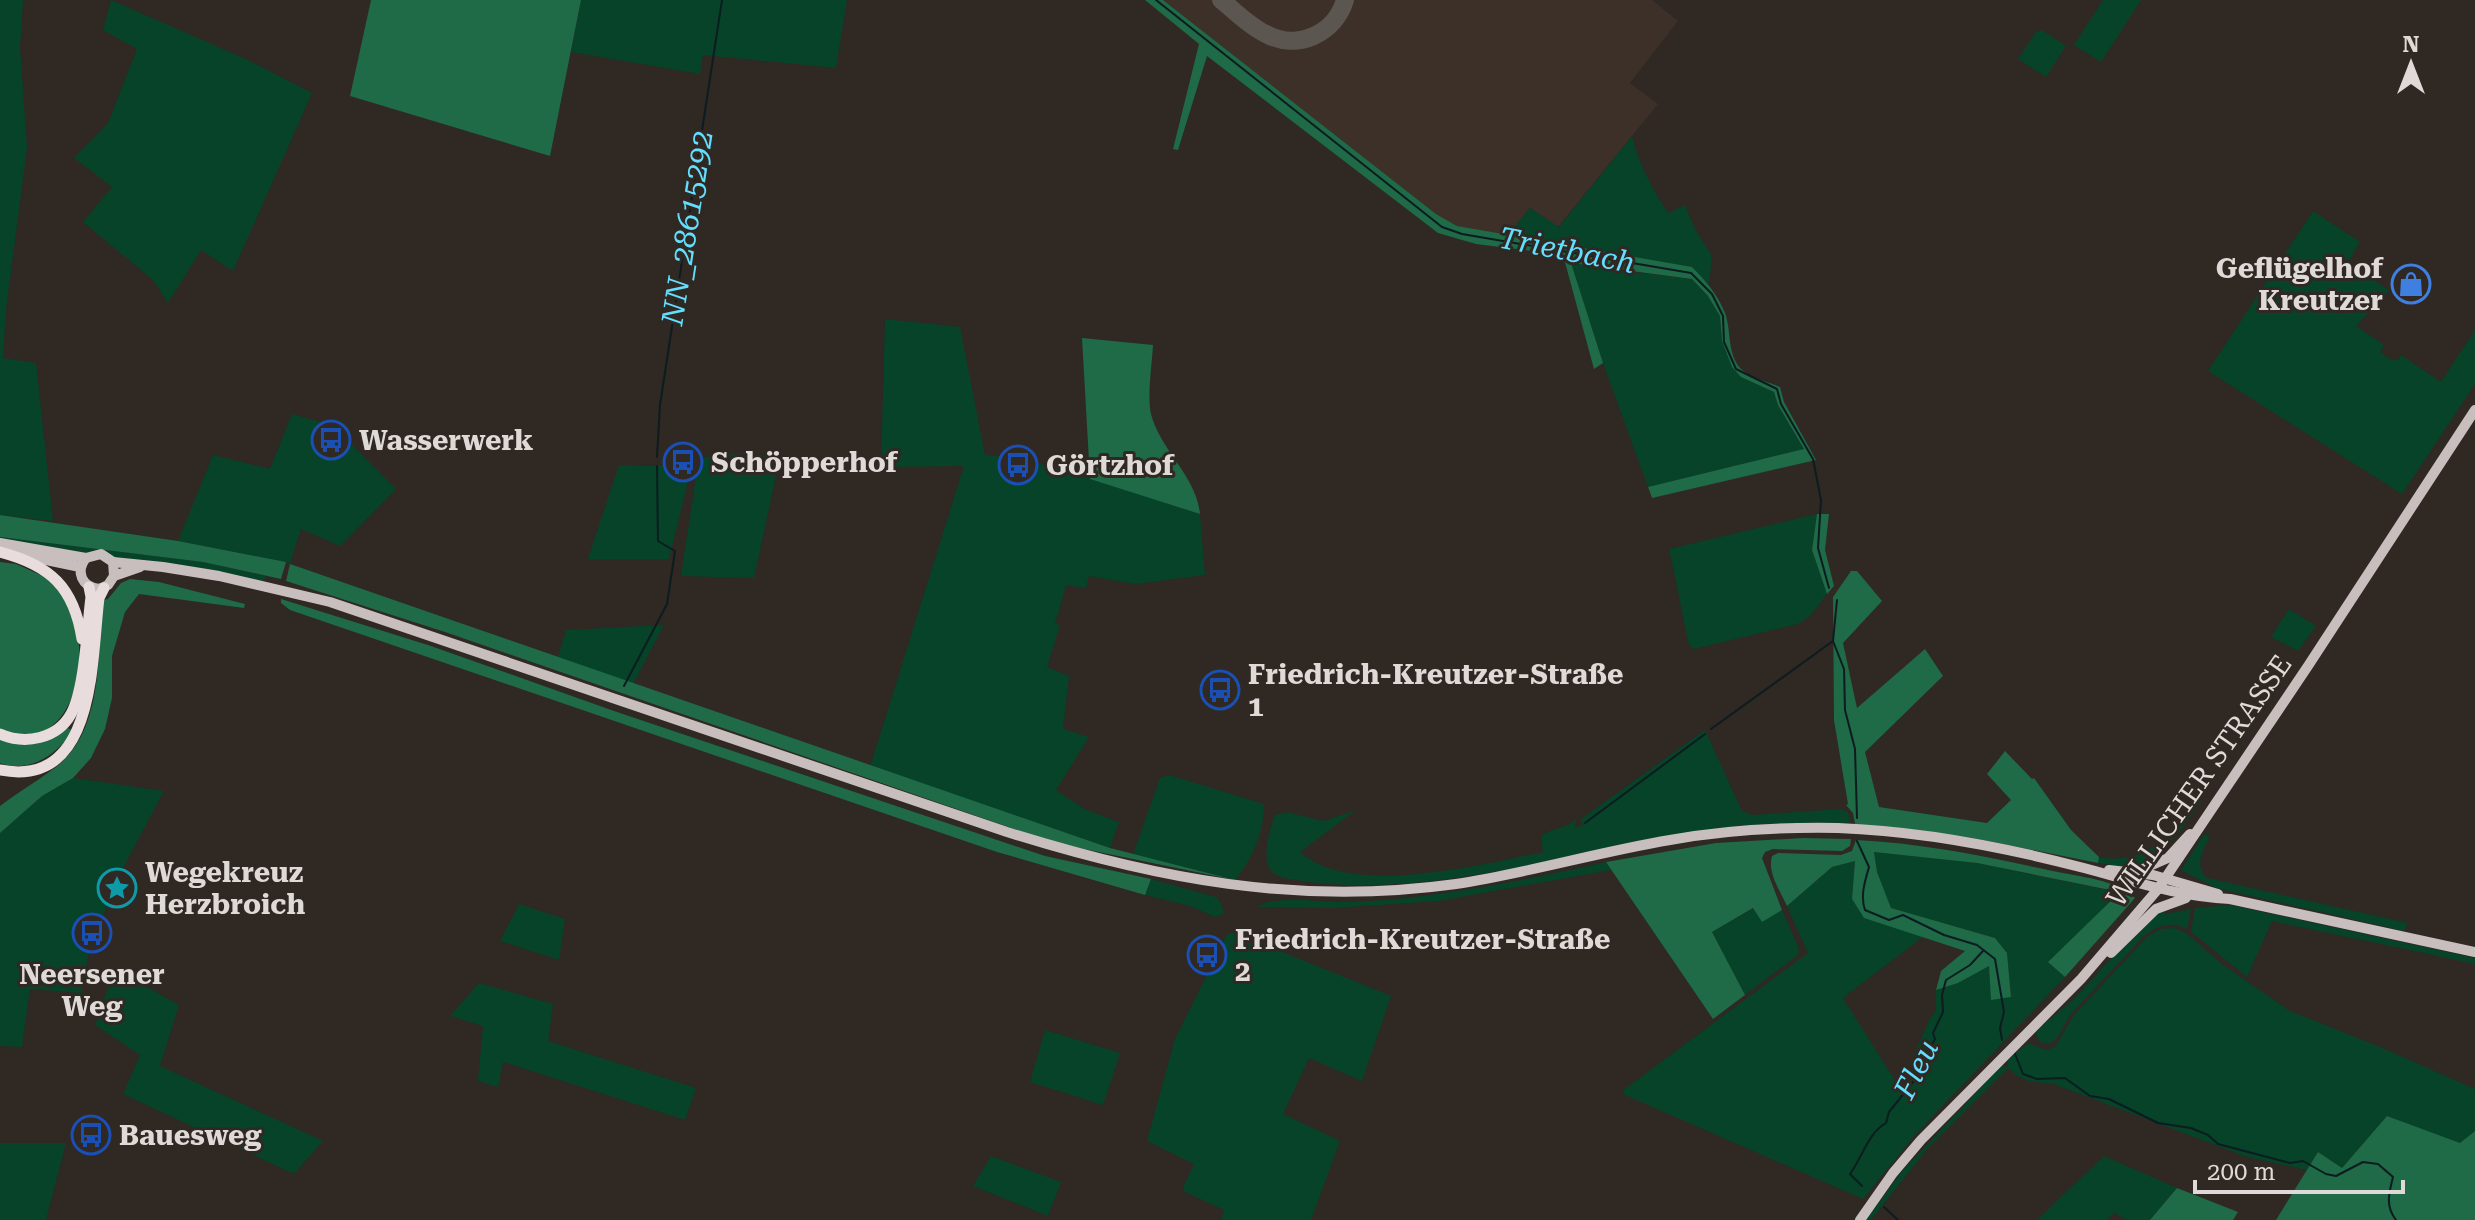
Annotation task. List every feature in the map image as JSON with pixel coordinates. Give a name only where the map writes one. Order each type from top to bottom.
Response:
[{"type":"highway","points":[[0,552],[38,565],[62,586],[76,613],[84,652]]},
{"type":"highway","points":[[0,734],[15,739],[32,739],[49,734],[62,725],[72,711],[84,652],[91,597],[89,587]]},
{"type":"highway","points":[[0,770],[19,772],[39,768],[60,755],[77,734],[86,709],[99,598],[104,588]]},
{"type":"main road","name":"WILLICHER STRASSE","points":[[1860,1220],[1921,1140],[2098,960],[2162,884],[2475,410]]},
{"type":"main road","points":[[0,543],[83,562]]},
{"type":"main road","points":[[0,552],[83,562],[101,554],[113,562],[256,583],[297,593],[396,623],[1020,836],[1113,863],[1217,884],[1322,892],[1420,888],[1487,878],[1684,838],[1766,829],[1836,828],[1946,839],[2475,952]]},
{"type":"main road","points":[[83,562],[81,579],[89,587],[104,588],[114,576],[150,566]]},
{"type":"main road","points":[[113,562],[114,576]]},
{"type":"main road","points":[[2133,872],[2168,858],[2212,808]]},
{"type":"main road","points":[[2083,868],[2133,872],[2191,897],[2230,899]]},
{"type":"main road","points":[[2098,960],[2114,951],[2156,909],[2191,897]]},
{"type":"shaded area","points":[[1163,0],[1652,0],[1678,21],[1630,83],[1658,104],[1558,227],[1530,208],[1507,236],[1457,226],[1436,214]]},
{"type":"green space","points":[[0,0],[23,0],[20,47],[27,148],[6,310],[3,358],[36,363],[53,521],[0,515]]},
{"type":"green space","points":[[111,0],[248,60],[312,93],[233,271],[201,250],[168,303],[153,280],[83,222],[112,187],[74,158],[108,123],[137,49],[103,30]]},
{"type":"green space","points":[[371,0],[581,0],[550,156],[350,96]]},
{"type":"green space","points":[[581,0],[847,0],[836,68],[703,55],[700,74],[571,52]]},
{"type":"green space","points":[[1145,0],[1163,0],[1436,214],[1457,226],[1692,267],[1722,306],[1735,360],[1753,377],[1780,387],[1784,402],[1816,460],[1652,498],[1648,487],[1804,449],[1778,405],[1774,392],[1741,377],[1732,367],[1722,341],[1720,316],[1708,296],[1692,279],[1571,263],[1603,363],[1594,369],[1563,255],[1476,244],[1438,233],[1207,56],[1178,150],[1173,149],[1199,44]]},
{"type":"green space","points":[[2103,0],[2141,0],[2101,62],[2074,45]]},
{"type":"green space","points":[[2042,30],[2066,46],[2046,77],[2018,59],[2036,32]]},
{"type":"green space","points":[[1632,136],[1638,157],[1668,213],[1685,205],[1696,231],[1712,256],[1709,285],[1692,267],[1507,236],[1530,208],[1559,227]]},
{"type":"green space","points":[[2313,211],[2360,242],[2345,267],[2364,274],[2389,290],[2356,326],[2384,345],[2380,352],[2391,360],[2398,360],[2401,355],[2441,382],[2475,330],[2475,384],[2402,494],[2208,371]]},
{"type":"green space","points":[[1570,262],[1692,279],[1708,296],[1720,316],[1722,341],[1741,377],[1774,392],[1778,405],[1804,449],[1648,487]]},
{"type":"green space","points":[[885,319],[960,327],[985,455],[1066,470],[1200,514],[1205,575],[1135,584],[1089,576],[1086,588],[1066,585],[1055,624],[1060,625],[1047,667],[1069,676],[1063,729],[1089,737],[1056,790],[1084,809],[1119,822],[1110,848],[870,767],[964,466],[881,467]]},
{"type":"green space","points":[[1082,338],[1153,345],[1151,414],[1162,439],[1192,487],[1200,514],[1090,479]]},
{"type":"green space","points":[[292,414],[332,425],[396,489],[340,546],[301,529],[290,563],[178,541],[213,455],[270,469]]},
{"type":"green space","points":[[741,453],[780,457],[754,578],[681,576],[698,464],[705,457]]},
{"type":"green space","points":[[688,462],[692,465],[669,559],[588,559],[619,465]]},
{"type":"green space","points":[[1817,514],[1812,550],[1827,594],[1811,615],[1798,624],[1694,649],[1689,645],[1669,549]]},
{"type":"green space","points":[[1817,514],[1829,514],[1825,550],[1834,586],[1827,594],[1812,550]]},
{"type":"green space","points":[[0,515],[178,541],[286,562],[281,579],[203,562],[0,537]]},
{"type":"green space","points":[[0,537],[203,562],[266,576],[264,581],[0,540]]},
{"type":"green space","points":[[0,562],[16,564],[43,576],[45,574],[64,598],[76,627],[79,668],[75,688],[56,722],[41,732],[22,735],[0,729]]},
{"type":"green space","points":[[290,564],[1110,848],[1235,880],[1055,843],[445,632],[286,581]]},
{"type":"green space","points":[[1851,571],[1857,571],[1882,601],[1843,643],[1857,708],[1925,649],[1943,676],[1865,752],[1879,807],[1987,823],[2011,800],[1987,774],[2005,751],[2034,778],[2071,830],[2099,857],[2098,863],[1983,840],[1855,824],[1853,813],[1846,805],[1834,720],[1833,597]]},
{"type":"green space","points":[[130,579],[159,582],[245,604],[244,608],[139,594],[125,612],[112,656],[112,698],[105,729],[91,758],[73,778],[42,796],[0,833],[0,806],[56,767],[72,751],[83,733],[95,690],[103,600]]},
{"type":"green space","points":[[281,599],[431,646],[1045,856],[1151,879],[1145,895],[997,852],[290,610],[281,603]]},
{"type":"green space","points":[[2289,609],[2316,626],[2298,651],[2271,637]]},
{"type":"green space","points":[[664,625],[633,684],[558,657],[566,630]]},
{"type":"green space","points":[[68,728],[73,731],[42,760],[22,766],[0,763],[0,737],[55,735]]},
{"type":"green space","points":[[1705,730],[1742,811],[1752,815],[1842,809],[1848,812],[1850,823],[1718,828],[1501,871],[1400,884],[1350,885],[1302,881],[1280,876],[1269,868],[1267,845],[1271,828],[1275,815],[1286,812],[1324,821],[1356,810],[1300,852],[1322,866],[1351,873],[1383,876],[1417,874],[1543,852],[1541,837],[1576,818],[1575,828],[1583,825],[1581,819]]},
{"type":"green space","points":[[1169,775],[1264,804],[1256,844],[1235,880],[1133,855],[1160,778]]},
{"type":"green space","points":[[73,778],[164,791],[122,870],[90,947],[81,993],[30,989],[22,1047],[0,1046],[0,833],[42,796]]},
{"type":"green space","points":[[2196,797],[2202,800],[2179,833],[2155,855],[2155,862],[2124,867],[2098,863],[2099,857],[2131,856],[2157,844],[2178,823]]},
{"type":"green space","points":[[2204,834],[2210,837],[2200,863],[2207,878],[2408,923],[2404,931],[2216,888],[2181,870]]},
{"type":"green space","points":[[1803,838],[1851,839],[1850,846],[1842,851],[1773,849],[1765,852],[1762,858],[1782,910],[1762,922],[1753,908],[1712,932],[1745,995],[1713,1019],[1606,862],[1716,843]]},
{"type":"green space","points":[[1856,840],[1955,851],[2085,877],[2118,887],[2135,898],[2065,977],[2048,962],[2120,892],[1977,863],[1874,852],[1877,872],[1891,908],[1995,938],[2007,953],[2011,997],[1991,1000],[1989,966],[1958,983],[1936,990],[1941,971],[1965,951],[1864,918],[1852,899],[1855,861],[1832,867],[1787,906],[1773,875],[1772,856],[1778,853],[1841,855],[1852,851]]},
{"type":"green space","points":[[1874,852],[1977,863],[2121,893],[2049,961],[2065,977],[1915,1135],[1863,1199],[1625,1095],[1622,1091],[1808,953],[1787,906],[1832,867],[1855,861],[1852,899],[1864,918],[1924,936],[1843,998],[1901,1090],[1915,1076],[1916,1050],[1936,1010],[1936,990],[1958,983],[1989,965],[2011,997],[2007,954],[1995,938],[1891,908],[1877,872]]},
{"type":"green space","points":[[1606,862],[1611,870],[1439,901],[1333,908],[1258,907],[1275,901],[1349,902],[1446,893]]},
{"type":"green space","points":[[1151,879],[1216,897],[1224,914],[1215,917],[1190,906],[1145,895]]},
{"type":"green space","points":[[519,904],[565,919],[559,960],[500,941]]},
{"type":"green space","points":[[2230,905],[2475,958],[2475,964],[2272,921],[2247,977],[2191,932],[2195,908]]},
{"type":"green space","points":[[1754,908],[1762,921],[1782,910],[1799,949],[1798,955],[1745,995],[1712,932]]},
{"type":"green space","points":[[2162,908],[2165,914],[2191,909],[2187,929],[2165,925],[2145,935],[2070,1015],[2058,1037],[2050,1044],[2039,1042],[2036,1033],[2039,1028],[2074,999],[2143,924]]},
{"type":"green space","points":[[2174,928],[2186,933],[2223,965],[2290,1011],[2475,1089],[2475,1131],[2461,1144],[2387,1116],[2342,1168],[2318,1152],[2307,1170],[2247,1157],[2051,1083],[2028,1080],[2008,1068],[1928,1148],[1871,1220],[1866,1220],[1902,1171],[1992,1076],[2003,1066],[2008,1067],[2008,1060],[2027,1043],[2046,1050],[2055,1047],[2074,1015],[2148,936],[2161,929]]},
{"type":"green space","points":[[1233,932],[1391,996],[1362,1081],[1309,1058],[1283,1114],[1340,1141],[1311,1220],[1221,1220],[1224,1210],[1185,1192],[1183,1187],[1194,1164],[1147,1141],[1175,1039],[1227,935]]},
{"type":"green space","points":[[115,969],[179,1005],[160,1066],[323,1141],[294,1174],[123,1094],[140,1055],[95,1025]]},
{"type":"green space","points":[[479,983],[553,1004],[548,1041],[696,1088],[685,1120],[503,1062],[498,1087],[478,1081],[483,1026],[450,1016]]},
{"type":"green space","points":[[1045,1030],[1120,1053],[1103,1105],[1030,1082]]},
{"type":"green space","points":[[2387,1116],[2460,1143],[2475,1131],[2475,1220],[2276,1220],[2318,1152],[2342,1168]]},
{"type":"green space","points":[[0,1143],[66,1143],[46,1220],[0,1220]]},
{"type":"green space","points":[[991,1156],[1061,1182],[1048,1216],[973,1186]]},
{"type":"green space","points":[[2104,1156],[2177,1188],[2150,1220],[2127,1220],[2114,1213],[2107,1220],[2037,1220]]},
{"type":"green space","points":[[2177,1188],[2238,1212],[2233,1220],[2150,1220]]},
{"type":"waterway","name":"NN_28615292","points":[[657,457],[660,405],[722,0]]},
{"type":"waterway","name":"Trietbach","points":[[1156,0],[1442,227],[1462,234],[1691,273],[1712,294],[1723,316],[1724,342],[1736,369],[1777,389],[1781,404],[1813,459],[1821,500],[1818,548],[1829,588]]},
{"type":"waterway","name":"NN_28615292","points":[[624,686],[667,604],[675,551],[658,541],[657,466]]},
{"type":"waterway","name":"Trietbach","points":[[1837,600],[1833,641],[1844,669],[1845,710],[1855,749],[1857,818]]},
{"type":"waterway","points":[[1711,729],[1833,641]]},
{"type":"waterway","points":[[1585,823],[1705,734]]},
{"type":"waterway","name":"Trietbach","points":[[1857,841],[1869,867],[1863,894],[1865,910],[1889,920],[1903,915],[1944,935],[1977,945],[1995,959],[2004,1012],[2000,1028],[2002,1040]]},
{"type":"waterway","name":"Fleu","points":[[1862,1186],[1850,1174],[1870,1139],[1886,1123],[1889,1112],[1918,1076],[1921,1056],[1935,1039],[1933,1033],[1943,1012],[1942,995],[1946,980],[1970,965],[1983,951]]},
{"type":"waterway","name":"Trietbach","points":[[2015,1054],[2023,1074],[2037,1079],[2065,1078],[2090,1096],[2109,1099],[2158,1123],[2191,1128],[2208,1135],[2218,1144],[2290,1163],[2303,1161],[2336,1176],[2363,1162],[2378,1164],[2393,1177],[2389,1204],[2396,1220]]},
{"type":"waterway","name":"Fleu","points":[[1884,1207],[1898,1220]]},
{"type":"taxiway","points":[[1221,0],[1260,31],[1290,41],[1302,40],[1324,30],[1333,22],[1345,0]]},
{"type":"place","name":"Geflügelhof Kreutzer","points":[[2411,284]]},
{"type":"place","name":"Wasserwerk","points":[[331,440]]},
{"type":"place","name":"Schöpperhof","points":[[683,462]]},
{"type":"place","name":"Görtzhof","points":[[1018,465]]},
{"type":"place","name":"Friedrich-Kreutzer-Straße 1","points":[[1220,690]]},
{"type":"place","name":"Wegekreuz Herzbroich","points":[[117,888]]},
{"type":"place","name":"Neersener Weg","points":[[92,933]]},
{"type":"place","name":"Friedrich-Kreutzer-Straße 2","points":[[1207,955]]},
{"type":"place","name":"Bauesweg","points":[[91,1135]]}]
